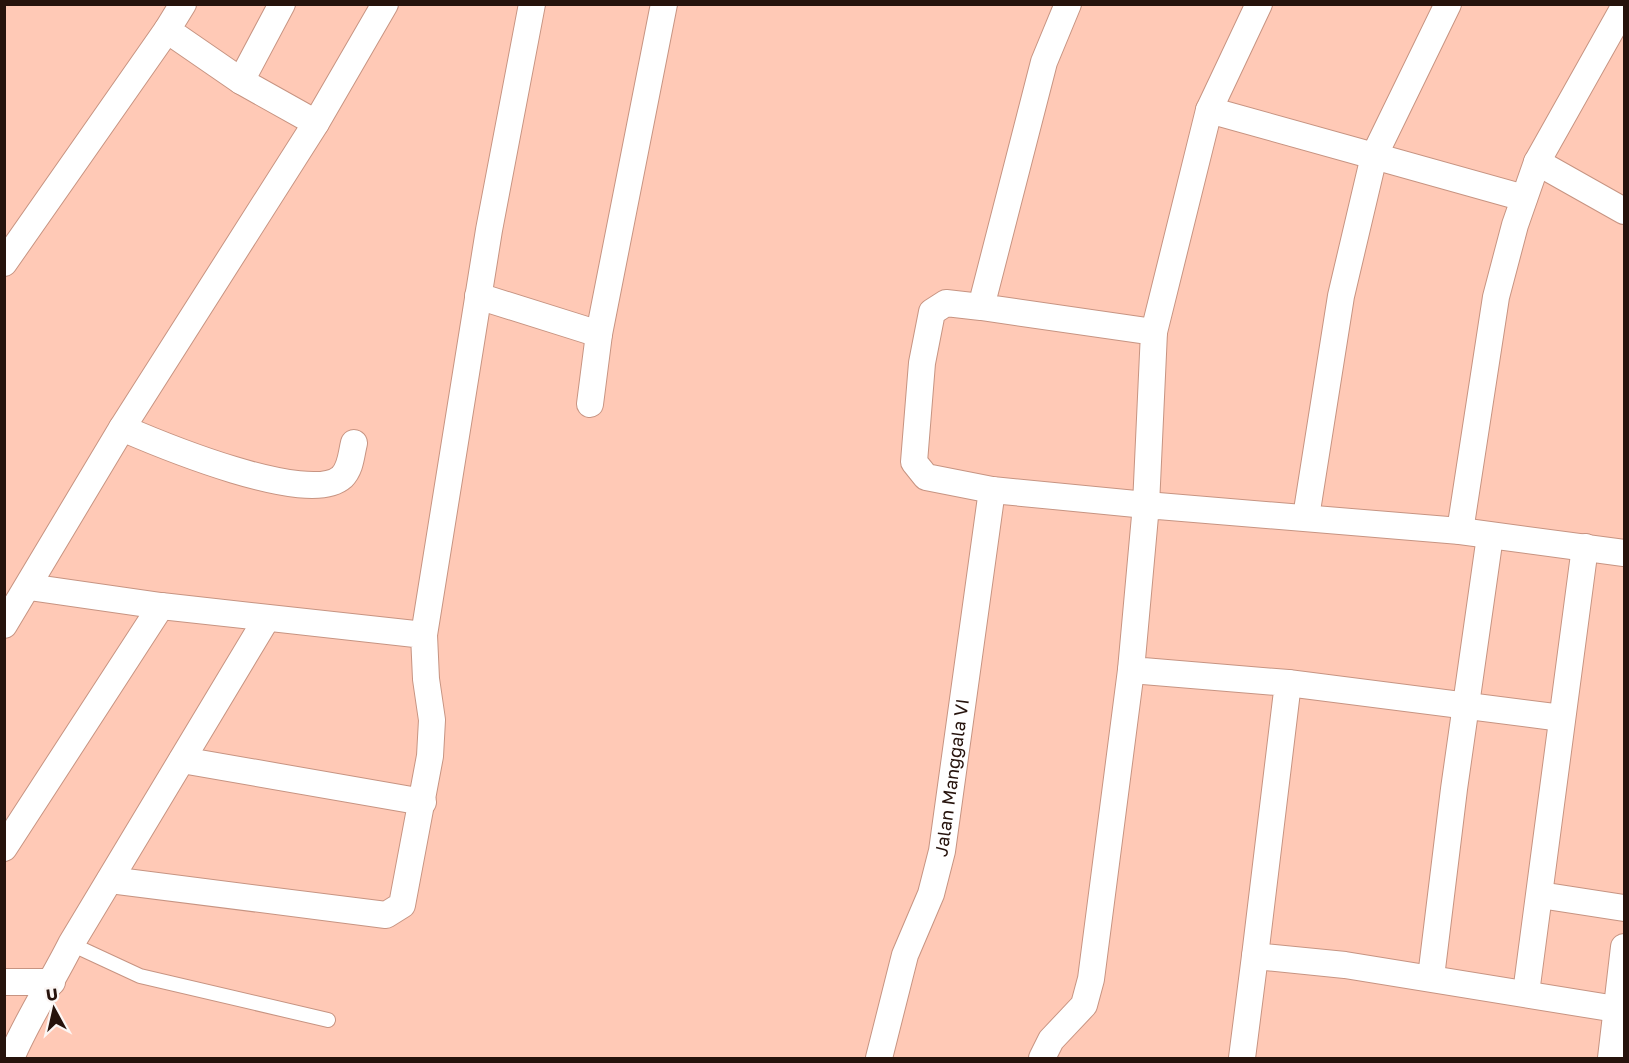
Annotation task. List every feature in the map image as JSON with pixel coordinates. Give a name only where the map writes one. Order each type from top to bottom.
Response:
[{"type":"street","points":[[4,263],[183,4]]},
{"type":"street","points":[[241,81],[282,4]]},
{"type":"street","points":[[4,625],[122,428],[316,123],[385,4]]},
{"type":"street","points":[[110,880],[386,915],[402,905],[423,802],[432,720],[426,679],[424,635],[478,296],[532,4]]},
{"type":"street","points":[[590,404],[599,333],[664,4]]},
{"type":"street","points":[[981,307],[1044,62],[1068,4]]},
{"type":"street","points":[[1042,1059],[1051,1040],[1084,1005],[1091,979],[1131,670],[1146,505],[1154,332],[1209,110],[1258,4]]},
{"type":"street","points":[[1306,517],[1341,296],[1374,156],[1448,4]]},
{"type":"street","points":[[1460,531],[1496,297],[1524,198],[1537,162],[1624,7]]},
{"type":"street","points":[[167,30],[241,81],[316,123]]},
{"type":"street","points":[[1209,110],[1524,198]]},
{"type":"street","points":[[1537,162],[1624,212]]},
{"type":"street","points":[[478,296],[599,333]]},
{"type":"street","points":[[1154,332],[946,303],[932,312],[922,363],[914,462],[926,477],[992,490],[1460,531],[1624,553]]},
{"type":"street","points":[[122,428],[186,455],[249,475],[296,483],[321,484],[341,478],[349,467],[354,443]]},
{"type":"street","name":"Jalan Manggala VI","points":[[879,1059],[905,955],[931,894],[942,851],[992,490]]},
{"type":"street","points":[[1431,977],[1490,536]]},
{"type":"street","points":[[1526,993],[1585,547]]},
{"type":"street","points":[[28,587],[161,606],[424,635]]},
{"type":"street","points":[[4,848],[161,606]]},
{"type":"street","points":[[11,1059],[28,1020],[52,982],[71,944],[267,618]]},
{"type":"street","points":[[1131,670],[1288,682],[1562,718]]},
{"type":"street","points":[[1242,1059],[1288,682]]},
{"type":"street","points":[[182,760],[423,802]]},
{"type":"street","points":[[1540,895],[1624,908]]},
{"type":"street","points":[[1611,1059],[1624,947]]},
{"type":"street","points":[[1255,956],[1345,964],[1616,1009]]},
{"type":"street","points":[[4,982],[52,982]]},
{"type":"lane","points":[[71,944],[140,976],[221,997],[328,1020]]}]
